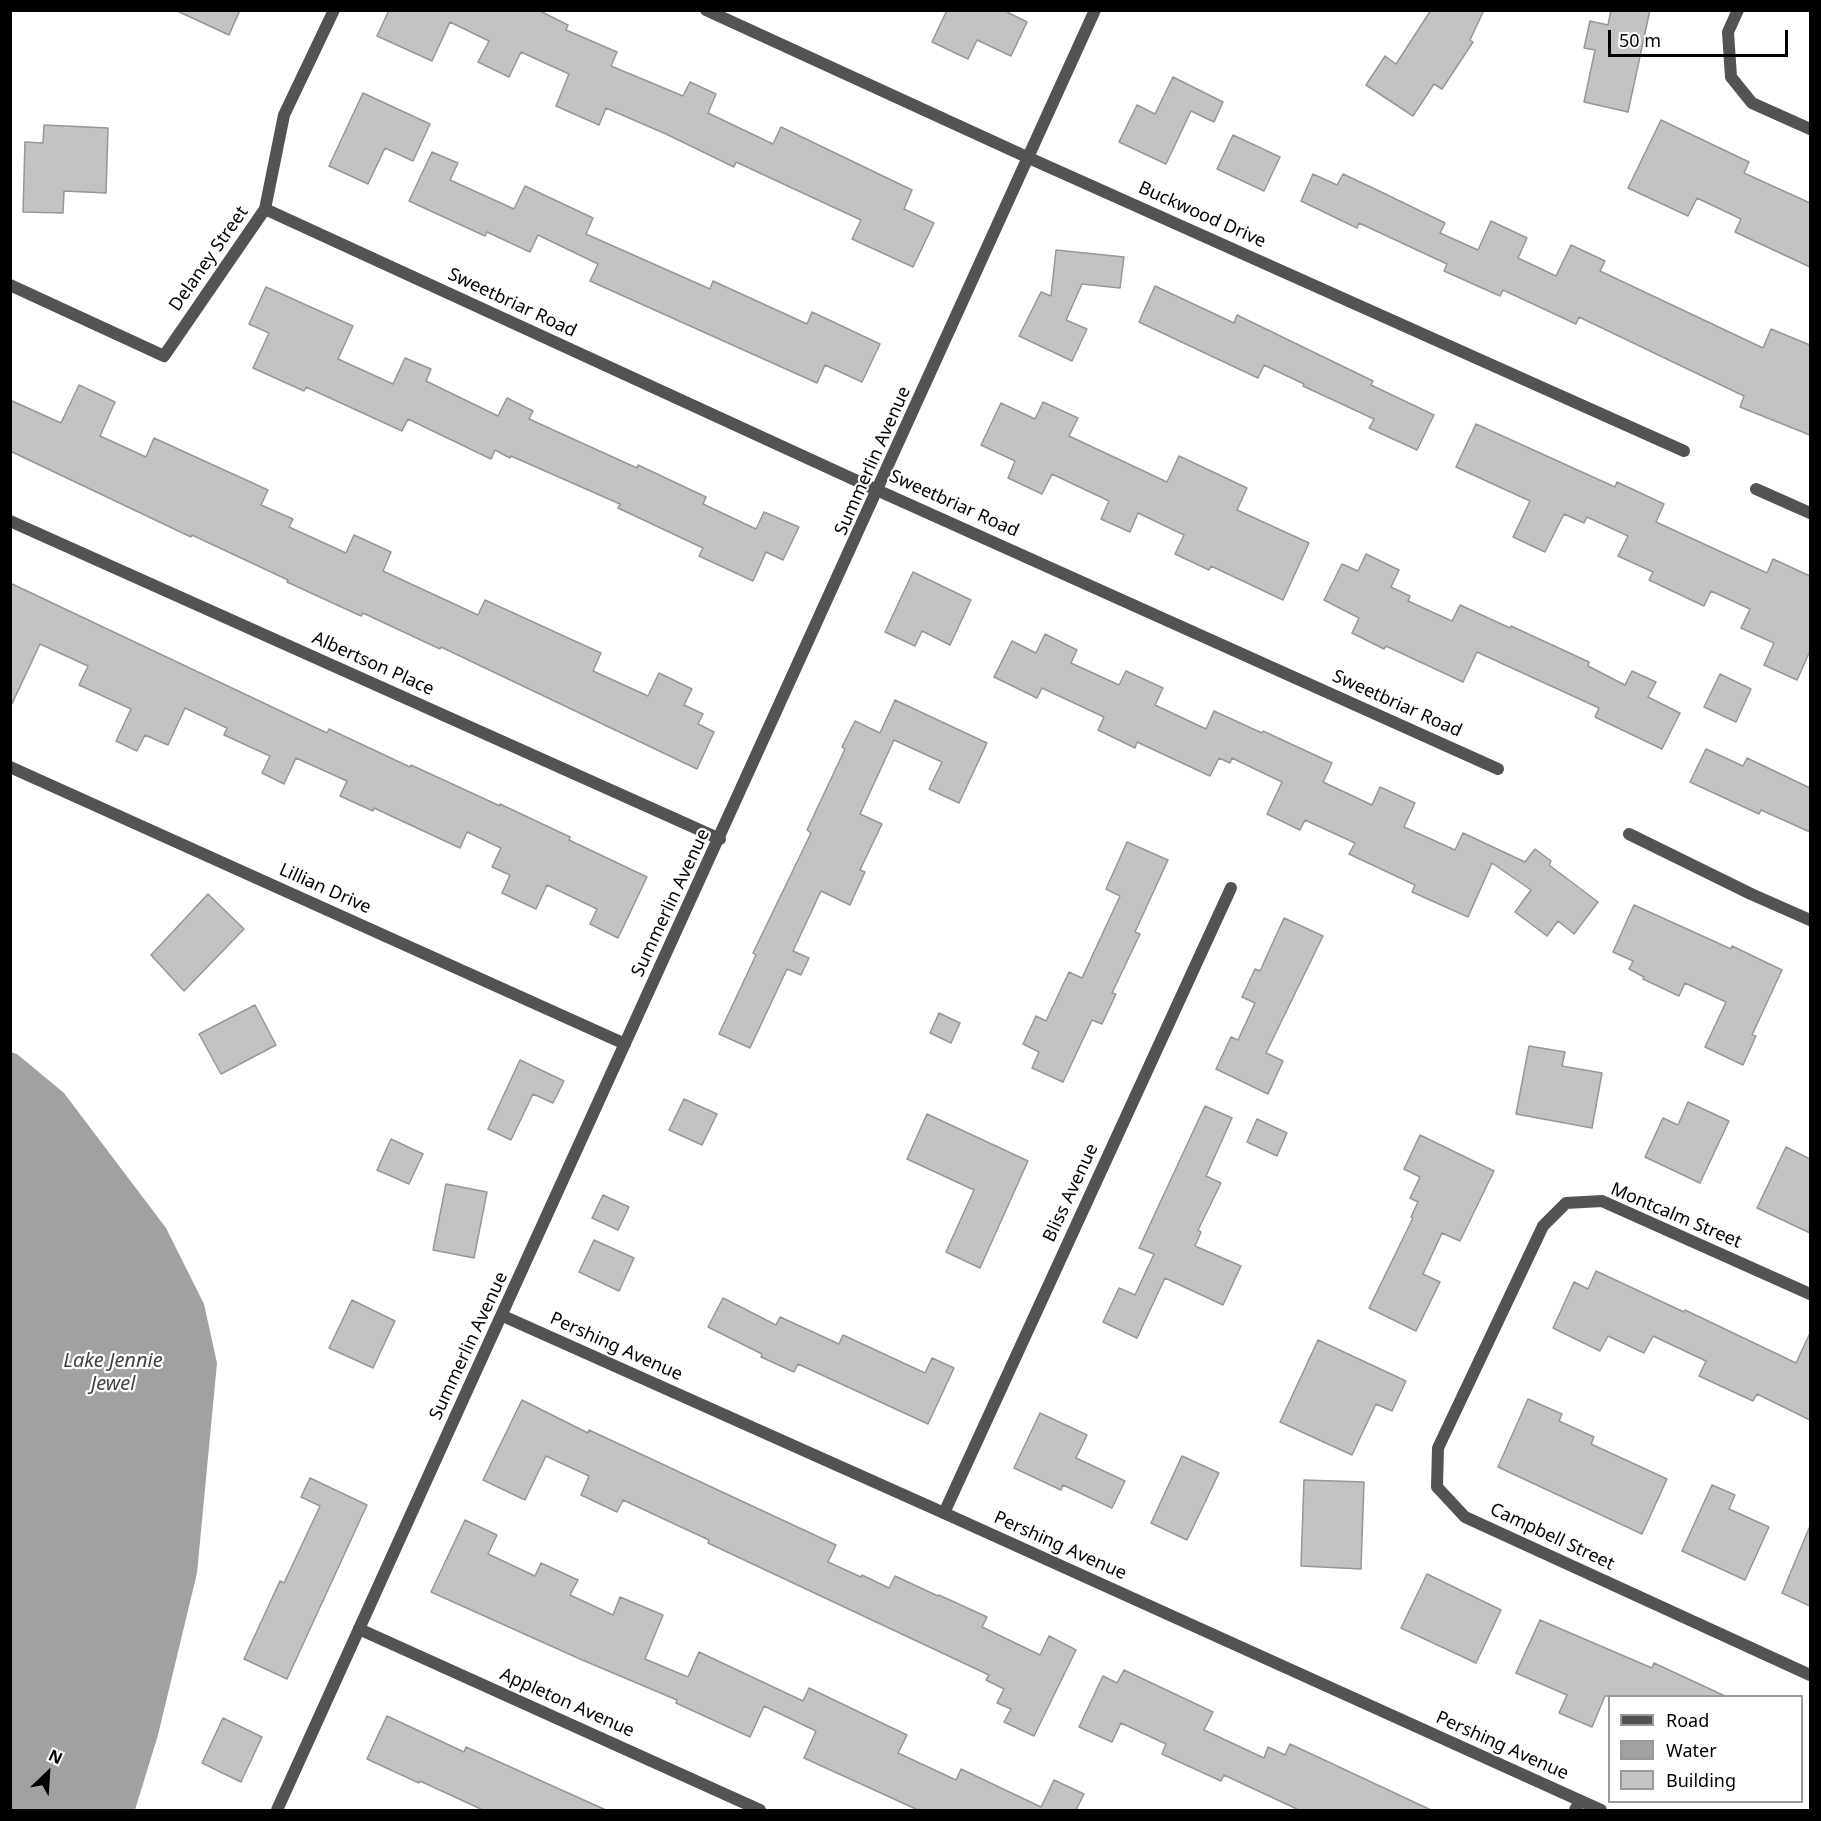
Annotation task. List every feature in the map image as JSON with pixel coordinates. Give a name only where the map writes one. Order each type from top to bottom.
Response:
[{"type":"street","name":"Delaney Street","points":[[10,285],[164,356],[265,209],[284,115],[334,10]]},
{"type":"street","name":"Buckwood Drive","points":[[706,10],[1029,158],[1684,451]]},
{"type":"street","name":"Summerlin Avenue","points":[[277,1810],[879,491],[1095,10]]},
{"type":"street","points":[[1738,10],[1728,32],[1731,77],[1752,103],[1810,129]]},
{"type":"street","name":"Sweetbriar Road","points":[[265,209],[879,491],[1498,769]]},
{"type":"street","points":[[1756,489],[1810,513]]},
{"type":"street","name":"Albertson Place","points":[[10,521],[720,839]]},
{"type":"street","name":"Lillian Drive","points":[[10,766],[625,1044]]},
{"type":"street","points":[[1629,834],[1751,894],[1810,920]]},
{"type":"street","name":"Bliss Avenue","points":[[944,1513],[1231,888]]},
{"type":"street","name":"Montcalm Street","points":[[1492,1335],[1543,1226],[1566,1203],[1602,1201],[1810,1294]]},
{"type":"street","name":"Pershing Avenue","points":[[503,1316],[944,1513],[1578,1806],[1601,1810]]},
{"type":"street","name":"Campbell Street","points":[[1492,1335],[1438,1448],[1437,1487],[1465,1517],[1810,1675]]},
{"type":"street","name":"Appleton Avenue","points":[[359,1629],[760,1810]]},
{"type":"water","name":"Lake Jennie Jewel","points":[[10,1052],[17,1054],[64,1093],[166,1228],[204,1304],[217,1363],[197,1573],[158,1735],[135,1810],[11,1810]]},
{"type":"building","points":[[175,10],[240,10],[229,35]]},
{"type":"building","points":[[389,10],[538,10],[568,25],[566,30],[617,52],[611,66],[683,96],[690,82],[716,94],[708,113],[773,144],[781,127],[912,190],[904,209],[934,223],[913,267],[852,239],[861,220],[736,162],[734,167],[606,108],[599,125],[556,106],[569,74],[521,52],[509,77],[478,62],[489,41],[450,22],[432,61],[377,36]]},
{"type":"building","points":[[947,10],[1003,10],[1027,22],[1011,56],[977,40],[968,59],[932,42]]},
{"type":"building","points":[[1431,10],[1484,10],[1470,40],[1473,42],[1442,89],[1434,84],[1413,116],[1366,85],[1385,56],[1396,64]]},
{"type":"building","points":[[1611,10],[1650,10],[1628,112],[1584,102],[1595,50],[1584,48],[1590,21],[1608,25]]},
{"type":"building","points":[[1173,77],[1223,102],[1214,122],[1191,111],[1166,164],[1119,142],[1137,105],[1155,114]]},
{"type":"building","points":[[363,93],[430,124],[413,161],[385,148],[368,184],[329,166]]},
{"type":"building","points":[[1661,120],[1749,162],[1744,173],[1810,203],[1810,267],[1735,232],[1741,219],[1697,198],[1688,216],[1628,188]]},
{"type":"building","points":[[44,125],[108,128],[106,193],[64,191],[63,213],[23,212],[25,142],[43,143]]},
{"type":"building","points":[[1233,135],[1280,157],[1264,191],[1217,169]]},
{"type":"building","points":[[432,152],[458,163],[450,180],[514,209],[525,186],[593,218],[586,234],[710,289],[713,281],[807,324],[812,312],[880,344],[862,382],[825,365],[817,383],[590,281],[598,264],[538,235],[530,252],[487,232],[485,236],[409,201]]},
{"type":"building","points":[[1313,174],[1337,185],[1343,174],[1445,223],[1440,233],[1478,250],[1491,221],[1527,238],[1518,258],[1556,276],[1571,245],[1605,261],[1600,271],[1763,348],[1771,329],[1810,345],[1810,435],[1740,407],[1744,396],[1579,317],[1576,324],[1503,290],[1500,296],[1444,271],[1447,264],[1359,223],[1357,228],[1301,201]]},
{"type":"building","points":[[1056,250],[1124,257],[1120,288],[1082,284],[1066,320],[1087,329],[1072,361],[1019,336],[1041,292],[1051,296]]},
{"type":"building","points":[[1155,286],[1234,323],[1237,315],[1373,381],[1371,385],[1434,415],[1417,450],[1369,428],[1374,419],[1264,365],[1258,378],[1139,322]]},
{"type":"building","points":[[266,287],[353,326],[338,359],[393,384],[405,358],[431,369],[426,381],[498,416],[507,398],[533,411],[529,419],[637,468],[638,465],[706,497],[703,504],[756,529],[764,512],[799,527],[783,560],[766,552],[753,581],[699,556],[703,548],[618,508],[620,504],[511,456],[510,458],[495,450],[491,459],[408,419],[402,431],[306,387],[304,391],[253,368],[269,333],[249,324]]},
{"type":"building","points":[[79,385],[115,402],[100,436],[146,457],[154,438],[268,490],[261,505],[293,519],[289,527],[346,553],[354,535],[391,552],[383,571],[478,615],[485,600],[601,653],[593,671],[648,696],[659,673],[692,689],[684,705],[703,714],[698,724],[714,732],[697,769],[441,647],[440,649],[363,613],[361,616],[10,451],[10,400],[61,423]]},
{"type":"building","points":[[1043,402],[1078,418],[1069,436],[1167,482],[1179,456],[1247,488],[1237,510],[1309,543],[1283,600],[1211,566],[1209,570],[1175,554],[1184,535],[1138,513],[1130,532],[1101,519],[1109,501],[1052,474],[1042,494],[1008,478],[1015,461],[981,445],[1001,403],[1035,419]]},
{"type":"building","points":[[1476,424],[1615,487],[1617,482],[1664,504],[1656,522],[1767,573],[1773,559],[1810,576],[1810,651],[1797,680],[1764,665],[1774,643],[1741,628],[1750,609],[1711,591],[1704,606],[1649,580],[1653,572],[1618,556],[1628,536],[1587,517],[1584,523],[1564,514],[1545,552],[1513,537],[1530,501],[1456,467]]},
{"type":"building","points":[[1366,554],[1399,570],[1391,587],[1410,596],[1408,601],[1452,621],[1460,605],[1589,662],[1588,666],[1625,685],[1632,671],[1656,682],[1648,697],[1680,713],[1662,749],[1595,717],[1599,708],[1477,652],[1463,682],[1386,646],[1384,649],[1352,633],[1359,618],[1324,600],[1342,564],[1358,571]]},
{"type":"building","points":[[913,572],[971,600],[950,645],[922,631],[915,646],[885,632]]},
{"type":"building","points":[[10,583],[327,733],[329,729],[410,767],[411,765],[500,806],[500,804],[647,877],[618,938],[590,924],[597,909],[547,885],[536,909],[502,893],[510,875],[492,867],[501,848],[467,832],[460,848],[374,808],[373,811],[340,796],[347,781],[296,758],[284,784],[262,773],[270,756],[224,735],[227,728],[185,708],[168,745],[145,735],[137,751],[116,741],[131,709],[79,685],[88,666],[40,644],[10,708]]},
{"type":"building","points":[[1045,634],[1077,650],[1071,663],[1119,685],[1126,671],[1163,688],[1155,705],[1206,729],[1214,711],[1332,763],[1323,782],[1372,805],[1380,787],[1415,803],[1404,827],[1455,850],[1463,833],[1525,862],[1535,849],[1551,861],[1549,865],[1598,902],[1574,934],[1558,921],[1547,936],[1515,912],[1531,890],[1492,863],[1468,917],[1412,892],[1415,885],[1349,854],[1355,843],[1305,820],[1300,830],[1267,814],[1282,782],[1232,758],[1230,763],[1219,758],[1210,776],[1137,742],[1135,748],[1098,730],[1104,717],[1042,688],[1037,698],[994,677],[1012,641],[1036,653]]},
{"type":"building","points":[[1720,674],[1751,689],[1736,722],[1704,707]]},
{"type":"building","points":[[895,700],[987,743],[959,803],[929,789],[942,762],[894,740],[860,814],[882,824],[860,870],[865,872],[850,905],[821,891],[793,951],[809,958],[801,975],[787,969],[750,1048],[719,1034],[756,955],[753,953],[811,833],[807,830],[845,749],[842,747],[855,721],[880,733]]},
{"type":"building","points":[[1706,749],[1743,766],[1747,758],[1810,788],[1810,832],[1761,810],[1759,814],[1690,782]]},
{"type":"building","points":[[1127,842],[1168,860],[1135,932],[1140,934],[1112,993],[1116,994],[1102,1024],[1092,1020],[1063,1082],[1032,1068],[1039,1052],[1023,1044],[1036,1016],[1046,1021],[1069,972],[1082,978],[1120,896],[1106,889]]},
{"type":"building","points":[[208,894],[244,929],[184,991],[151,955]]},
{"type":"building","points":[[1634,905],[1731,949],[1732,946],[1782,970],[1752,1035],[1756,1036],[1743,1065],[1705,1047],[1726,1002],[1685,983],[1679,996],[1643,979],[1644,977],[1629,969],[1633,961],[1613,952]]},
{"type":"building","points":[[1284,918],[1323,936],[1266,1053],[1283,1061],[1268,1094],[1216,1069],[1231,1037],[1238,1040],[1255,1003],[1242,997],[1255,969],[1260,971]]},
{"type":"building","points":[[255,1005],[276,1045],[221,1074],[199,1034]]},
{"type":"building","points":[[939,1013],[960,1023],[951,1043],[930,1033]]},
{"type":"building","points":[[1529,1046],[1565,1052],[1562,1066],[1602,1073],[1592,1128],[1516,1114]]},
{"type":"building","points":[[520,1060],[564,1081],[553,1103],[533,1094],[511,1140],[488,1129]]},
{"type":"building","points":[[684,1099],[717,1114],[702,1145],[669,1130]]},
{"type":"building","points":[[1688,1102],[1729,1121],[1700,1183],[1645,1157],[1663,1118],[1678,1125]]},
{"type":"building","points":[[1205,1106],[1232,1118],[1206,1176],[1221,1183],[1198,1230],[1201,1232],[1195,1246],[1241,1266],[1223,1305],[1165,1278],[1137,1338],[1103,1322],[1119,1288],[1135,1295],[1154,1254],[1139,1248]]},
{"type":"building","points":[[927,1114],[1028,1161],[980,1268],[946,1252],[974,1190],[907,1159]]},
{"type":"building","points":[[1257,1119],[1287,1133],[1277,1156],[1247,1142]]},
{"type":"building","points":[[1420,1135],[1494,1171],[1460,1241],[1442,1233],[1423,1274],[1440,1282],[1416,1331],[1369,1308],[1413,1218],[1411,1217],[1418,1202],[1410,1198],[1420,1177],[1404,1169]]},
{"type":"building","points":[[391,1139],[423,1154],[409,1184],[377,1170]]},
{"type":"building","points":[[1786,1147],[1810,1159],[1810,1233],[1757,1208]]},
{"type":"building","points":[[446,1184],[487,1192],[474,1258],[433,1250]]},
{"type":"building","points":[[603,1195],[629,1207],[618,1230],[592,1218]]},
{"type":"building","points":[[594,1240],[634,1258],[619,1291],[579,1272]]},
{"type":"building","points":[[1596,1271],[1796,1363],[1810,1333],[1810,1420],[1757,1394],[1753,1401],[1699,1376],[1706,1361],[1653,1336],[1644,1353],[1608,1336],[1600,1351],[1553,1328],[1574,1282],[1588,1289]]},
{"type":"building","points":[[723,1298],[776,1325],[780,1317],[839,1344],[843,1335],[925,1373],[932,1358],[954,1368],[928,1424],[798,1364],[794,1372],[761,1357],[762,1354],[708,1327]]},
{"type":"building","points":[[352,1300],[395,1321],[373,1368],[329,1348]]},
{"type":"building","points":[[1318,1340],[1406,1381],[1392,1411],[1376,1404],[1352,1455],[1280,1422]]},
{"type":"building","points":[[1528,1399],[1562,1414],[1559,1421],[1594,1437],[1591,1444],[1667,1479],[1642,1534],[1498,1467]]},
{"type":"building","points":[[522,1400],[588,1433],[589,1430],[836,1545],[828,1562],[861,1577],[862,1575],[889,1588],[895,1576],[939,1595],[987,1617],[982,1627],[1040,1655],[1049,1636],[1076,1650],[1034,1736],[1004,1722],[1011,1709],[997,1703],[1004,1689],[986,1680],[989,1675],[708,1543],[709,1540],[623,1500],[617,1512],[581,1495],[589,1476],[546,1456],[525,1500],[483,1480]]},
{"type":"building","points":[[1040,1413],[1087,1435],[1076,1458],[1125,1481],[1112,1508],[1063,1485],[1061,1490],[1014,1468]]},
{"type":"building","points":[[1182,1456],[1219,1473],[1187,1540],[1151,1523]]},
{"type":"building","points":[[310,1478],[367,1505],[287,1679],[244,1659],[280,1581],[284,1583],[320,1506],[301,1497]]},
{"type":"building","points":[[1304,1480],[1364,1482],[1361,1569],[1301,1566]]},
{"type":"building","points":[[1712,1485],[1735,1495],[1729,1509],[1769,1527],[1745,1580],[1682,1551]]},
{"type":"building","points":[[465,1520],[497,1535],[488,1554],[535,1576],[541,1563],[578,1580],[570,1595],[613,1615],[620,1597],[663,1615],[645,1659],[688,1677],[699,1652],[803,1701],[809,1688],[907,1735],[898,1753],[956,1780],[961,1769],[1041,1807],[1054,1780],[1084,1794],[1076,1810],[918,1810],[804,1758],[816,1731],[764,1706],[750,1737],[676,1703],[677,1700],[431,1592]]},
{"type":"building","points":[[1810,1526],[1810,1606],[1782,1593]]},
{"type":"building","points":[[1427,1574],[1501,1610],[1476,1663],[1401,1628]]},
{"type":"building","points":[[1540,1620],[1652,1668],[1654,1663],[1723,1695],[1608,1695],[1605,1696],[1592,1727],[1559,1713],[1567,1695],[1516,1673]]},
{"type":"building","points":[[1124,1670],[1213,1712],[1204,1730],[1264,1758],[1268,1747],[1285,1755],[1290,1744],[1431,1810],[1299,1810],[1224,1775],[1221,1781],[1162,1754],[1166,1744],[1121,1723],[1112,1742],[1079,1727],[1103,1676],[1117,1683]]},
{"type":"building","points":[[387,1716],[464,1752],[466,1747],[606,1810],[483,1810],[420,1781],[419,1783],[367,1759]]},
{"type":"building","points":[[223,1718],[262,1737],[241,1782],[202,1763]]}]
